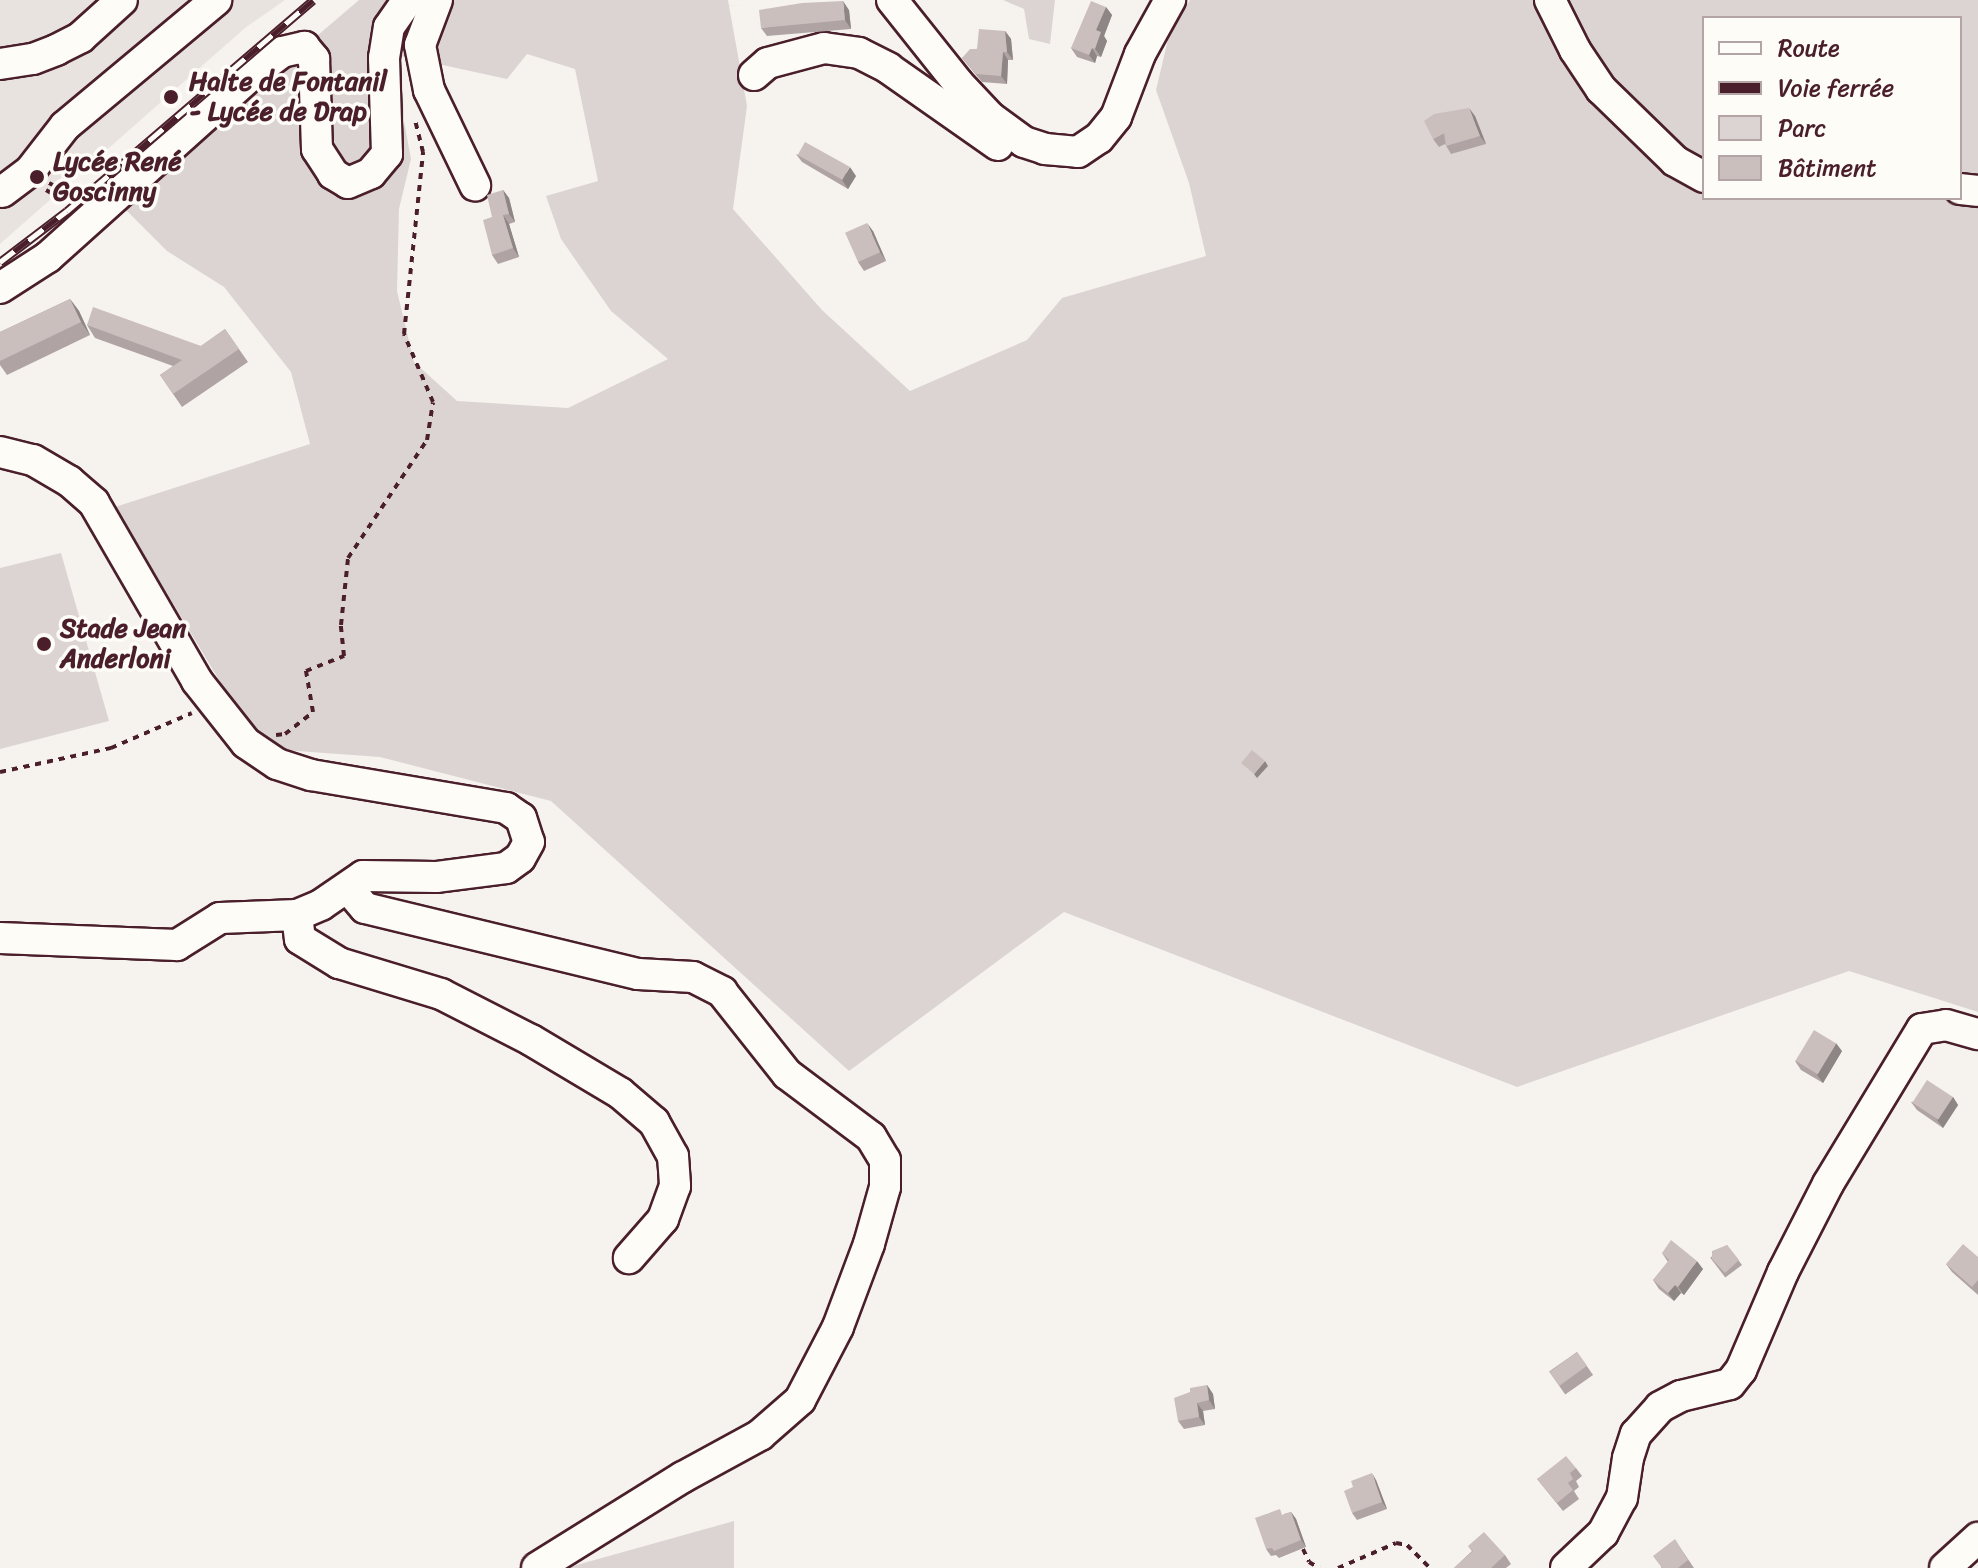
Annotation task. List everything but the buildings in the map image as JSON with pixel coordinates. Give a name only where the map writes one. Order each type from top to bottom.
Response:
[{"type":"street","points":[[0,64],[33,59],[81,37],[122,0]]},
{"type":"street","points":[[1,196],[30,171],[65,126],[216,0]]},
{"type":"street","points":[[0,288],[48,257],[250,76],[282,52],[304,47],[314,59],[317,149],[333,174],[348,183],[371,173],[387,154],[384,58],[389,27],[408,0]]},
{"type":"street","points":[[437,0],[420,45],[429,90],[475,185]]},
{"type":"street","points":[[892,0],[958,83],[990,117],[1024,142],[1045,149],[1078,152],[1099,138],[1116,117],[1140,54],[1170,0]]},
{"type":"street","points":[[1550,0],[1575,50],[1601,89],[1675,161],[1702,176]]},
{"type":"street","points":[[754,75],[768,63],[824,48],[859,53],[888,68],[1006,150],[1017,148],[1024,142]]},
{"type":"street","points":[[0,452],[33,460],[69,481],[94,503],[214,704],[242,738],[277,764],[311,775],[506,808],[521,818],[529,842],[520,858],[506,868],[436,877],[363,876],[348,888],[297,915],[220,918],[177,945],[0,938]]},
{"type":"street","points":[[348,888],[365,908],[638,974],[693,977],[722,992],[787,1074],[871,1137],[885,1160],[885,1187],[869,1244],[838,1327],[800,1400],[760,1435],[683,1477],[537,1568]]},
{"type":"street","points":[[297,915],[300,939],[339,963],[441,994],[531,1040],[620,1093],[654,1122],[673,1156],[675,1186],[663,1219],[629,1258]]},
{"type":"street","points":[[1566,1568],[1603,1533],[1622,1498],[1628,1458],[1636,1434],[1660,1407],[1681,1396],[1730,1384],[1741,1370],[1783,1272],[1828,1184],[1922,1029],[1946,1025],[1978,1034]]},
{"type":"street","points":[[1947,1566],[1978,1538]]},
{"type":"street","points":[[1947,1566],[1978,1556]]},
{"type":"path","points":[[242,738],[285,734],[313,712],[306,671],[344,656],[341,625],[348,558],[427,440],[433,402],[404,334],[423,152],[413,114]]},
{"type":"path","points":[[46,181],[68,193]]},
{"type":"path","points":[[0,772],[111,748],[214,704]]},
{"type":"path","points":[[1338,1568],[1396,1543],[1407,1545],[1430,1568]]},
{"type":"path","points":[[1303,1549],[1309,1562],[1319,1568]]},
{"type":"shaded area","name":"Lycée René Goscinny","points":[[0,0],[285,0],[245,28],[0,244]]},
{"type":"green space","points":[[359,0],[728,0],[747,106],[733,209],[822,310],[910,391],[1027,340],[1062,298],[1206,256],[1189,183],[1156,90],[1170,31],[1190,0],[1978,0],[1978,1012],[1849,971],[1517,1087],[1064,912],[849,1071],[551,801],[380,757],[283,750],[245,723],[115,507],[310,444],[291,372],[224,287],[167,251],[125,209],[222,117]],"holes":[[[527,54],[575,69],[598,181],[546,196],[561,239],[611,311],[668,359],[568,408],[457,401],[414,362],[397,291],[399,209],[411,159],[404,121],[401,56],[507,79]]]},
{"type":"green space","points":[[1003,0],[1055,0],[1050,44],[1029,39],[1024,9]]},
{"type":"green space","name":"Stade Jean Anderloni","points":[[61,553],[109,721],[0,749],[0,568]]},
{"type":"green space","points":[[734,1521],[734,1568],[566,1568]]},
{"type":"railway","points":[[0,262],[67,211],[313,0]]},
{"type":"place","name":"Halte de Fontanil - Lycée de Drap","points":[[171,97]]},
{"type":"place","name":"Lycée René Goscinny","points":[[37,177]]},
{"type":"place","name":"Stade Jean Anderloni","points":[[44,644]]}]
